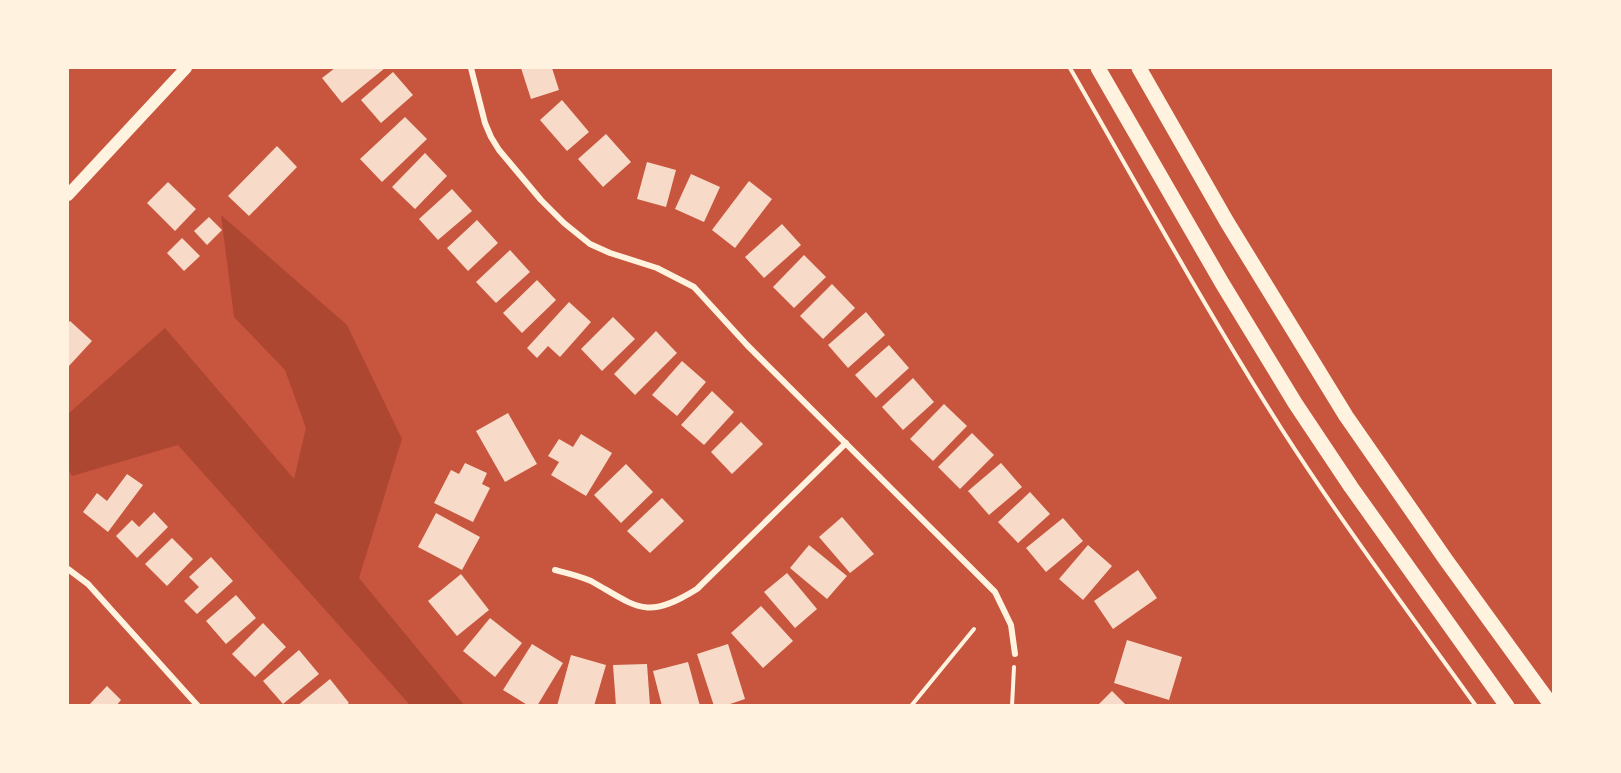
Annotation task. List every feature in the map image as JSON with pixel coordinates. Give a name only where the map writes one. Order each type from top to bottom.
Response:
[{"type":"main road","points":[[68,195],[186,68]]},
{"type":"main road","points":[[1098,68],[1222,283],[1295,403],[1351,487],[1507,705]]},
{"type":"main road","points":[[1139,68],[1227,222],[1346,416],[1446,560],[1552,705]]},
{"type":"street","points":[[471,68],[485,123],[491,137],[499,150],[541,200],[590,244],[610,254],[657,268],[694,287],[747,345],[995,592],[1011,625],[1015,654]]},
{"type":"street","points":[[555,570],[588,580],[618,599],[637,607],[656,607],[676,602],[697,589],[846,443]]},
{"type":"street","points":[[68,569],[88,584],[198,705]]},
{"type":"path","points":[[911,705],[974,629]]},
{"type":"path","points":[[1012,705],[1015,654]]},
{"type":"shaded area","points":[[221,215],[347,325],[402,439],[359,578],[464,705],[410,705],[178,445],[72,476],[68,469],[68,414],[165,328],[294,479],[306,428],[285,370],[234,317]]},
{"type":"building","points":[[335,68],[385,68],[342,103],[322,78]]},
{"type":"building","points":[[521,68],[552,68],[559,90],[531,99]]},
{"type":"building","points":[[393,72],[413,95],[381,123],[361,100]]},
{"type":"building","points":[[562,100],[589,132],[567,151],[540,120]]},
{"type":"building","points":[[405,117],[427,139],[382,182],[360,159]]},
{"type":"building","points":[[606,134],[631,162],[603,187],[578,159]]},
{"type":"building","points":[[277,146],[297,167],[249,216],[228,196]]},
{"type":"building","points":[[425,153],[447,176],[415,209],[392,187]]},
{"type":"building","points":[[647,162],[676,170],[666,207],[637,199]]},
{"type":"building","points":[[691,174],[720,187],[704,222],[675,209]]},
{"type":"building","points":[[749,181],[772,199],[735,248],[712,230]]},
{"type":"building","points":[[168,182],[196,209],[175,231],[147,203]]},
{"type":"building","points":[[452,189],[472,211],[438,240],[419,219]]},
{"type":"building","points":[[209,217],[222,230],[207,245],[194,231]]},
{"type":"building","points":[[477,220],[498,243],[468,271],[447,248]]},
{"type":"building","points":[[782,224],[801,245],[764,278],[745,257]]},
{"type":"building","points":[[182,238],[200,256],[184,271],[167,253]]},
{"type":"building","points":[[510,250],[530,272],[496,303],[476,282]]},
{"type":"building","points":[[804,255],[826,277],[794,308],[773,287]]},
{"type":"building","points":[[537,280],[556,300],[522,333],[503,313]]},
{"type":"building","points":[[832,284],[855,308],[823,339],[800,316]]},
{"type":"building","points":[[569,302],[591,322],[560,357],[548,346],[537,358],[527,348]]},
{"type":"building","points":[[866,312],[885,335],[848,368],[828,345]]},
{"type":"building","points":[[613,317],[635,339],[602,371],[581,349]]},
{"type":"building","points":[[70,321],[92,341],[68,367],[68,323]]},
{"type":"building","points":[[656,331],[677,353],[635,395],[614,374]]},
{"type":"building","points":[[889,345],[909,368],[876,398],[855,375]]},
{"type":"building","points":[[682,361],[706,382],[677,416],[652,395]]},
{"type":"building","points":[[913,378],[934,402],[903,430],[882,407]]},
{"type":"building","points":[[712,391],[734,412],[704,445],[681,425]]},
{"type":"building","points":[[944,404],[967,426],[933,461],[910,439]]},
{"type":"building","points":[[508,413],[537,464],[505,482],[476,431]]},
{"type":"building","points":[[741,422],[763,444],[732,474],[711,452]]},
{"type":"building","points":[[972,433],[994,455],[960,489],[938,467]]},
{"type":"building","points":[[581,434],[612,453],[586,496],[551,475],[559,462],[548,456],[559,439],[573,447]]},
{"type":"building","points":[[465,463],[487,473],[482,484],[490,488],[473,522],[434,503],[451,470],[459,474]]},
{"type":"building","points":[[1001,463],[1022,487],[989,515],[968,491]]},
{"type":"building","points":[[626,464],[653,492],[621,523],[594,495]]},
{"type":"building","points":[[127,474],[143,485],[108,532],[83,512],[97,493],[107,501]]},
{"type":"building","points":[[1030,492],[1050,514],[1018,543],[998,522]]},
{"type":"building","points":[[662,498],[684,521],[650,553],[627,531]]},
{"type":"building","points":[[154,512],[168,527],[137,558],[116,536],[132,520],[139,527]]},
{"type":"building","points":[[436,513],[480,537],[462,570],[418,547]]},
{"type":"building","points":[[842,517],[874,554],[850,573],[819,537]]},
{"type":"building","points":[[1063,518],[1083,541],[1046,572],[1026,548]]},
{"type":"building","points":[[172,538],[193,559],[167,586],[145,564]]},
{"type":"building","points":[[809,545],[847,576],[827,599],[790,568]]},
{"type":"building","points":[[1088,545],[1112,566],[1083,600],[1059,579]]},
{"type":"building","points":[[211,557],[233,581],[197,614],[184,601],[199,587],[189,577]]},
{"type":"building","points":[[1138,570],[1157,598],[1113,629],[1094,601]]},
{"type":"building","points":[[787,573],[817,609],[795,628],[764,592]]},
{"type":"building","points":[[461,574],[489,610],[457,636],[428,601]]},
{"type":"building","points":[[236,595],[256,618],[226,644],[206,621]]},
{"type":"building","points":[[761,606],[793,641],[763,668],[731,633]]},
{"type":"building","points":[[490,618],[522,643],[495,677],[463,651]]},
{"type":"building","points":[[263,623],[286,647],[255,677],[232,654]]},
{"type":"building","points":[[1127,640],[1182,657],[1169,700],[1114,683]]},
{"type":"building","points":[[532,644],[563,663],[537,706],[529,706],[503,690]]},
{"type":"building","points":[[728,644],[745,699],[724,706],[714,706],[697,654]]},
{"type":"building","points":[[299,650],[319,674],[283,704],[263,681]]},
{"type":"building","points":[[571,655],[606,665],[594,706],[557,706]]},
{"type":"building","points":[[688,662],[700,706],[662,706],[653,671]]},
{"type":"building","points":[[647,664],[650,706],[616,706],[613,665]]},
{"type":"building","points":[[330,679],[349,703],[345,706],[297,706]]},
{"type":"building","points":[[107,686],[121,700],[116,706],[88,706]]},
{"type":"building","points":[[1112,691],[1127,706],[1097,706]]}]
